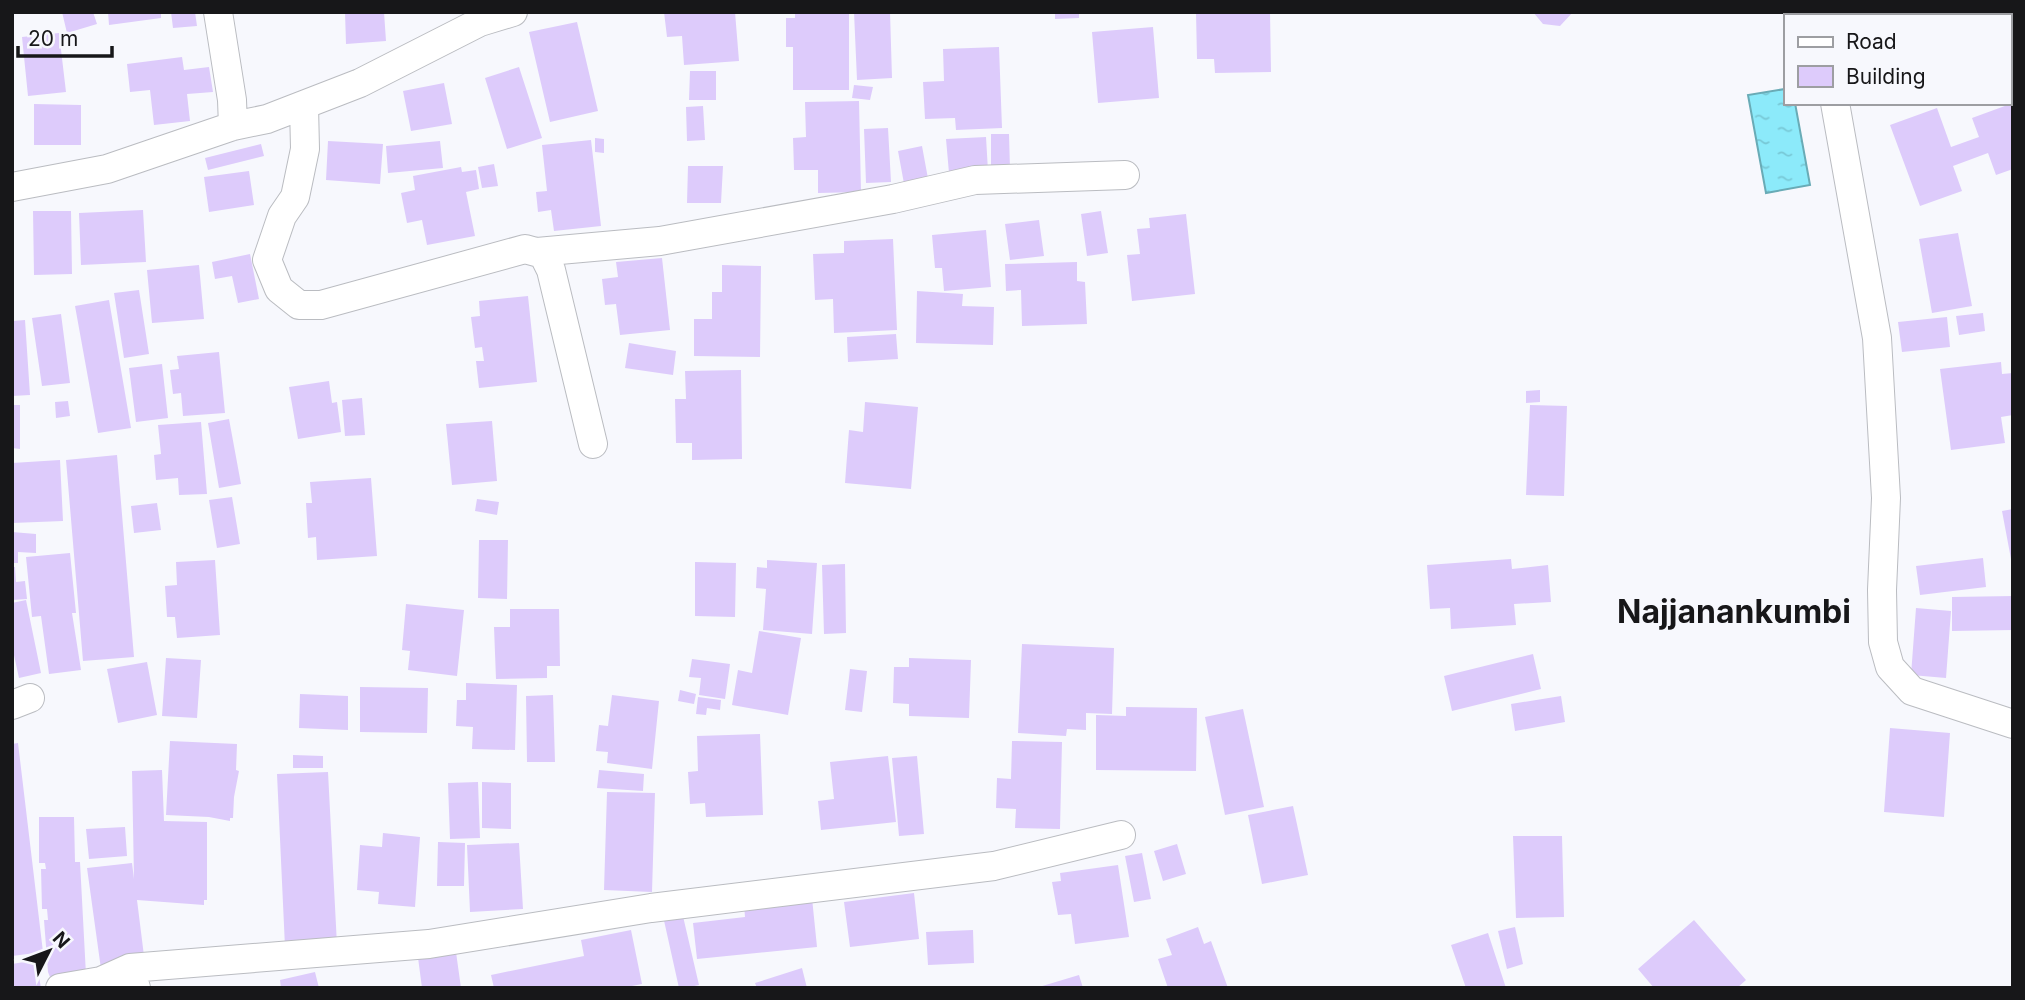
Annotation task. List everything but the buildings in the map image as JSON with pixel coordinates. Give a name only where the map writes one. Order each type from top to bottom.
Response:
[{"type":"street","points":[[218,12],[232,100],[233,126]]},
{"type":"street","points":[[12,187],[107,169],[233,126],[267,119],[360,83],[480,23],[513,12]]},
{"type":"street","points":[[304,105],[305,149],[295,197],[282,216],[267,260],[279,289],[299,304],[321,305],[525,249],[543,254],[551,270],[593,444]]},
{"type":"street","points":[[1835,105],[1877,338],[1886,498],[1883,642],[1890,667],[1912,691],[2013,724]]},
{"type":"street","points":[[537,253],[660,241],[893,199],[975,180],[1125,175]]},
{"type":"street","points":[[60,988],[429,944],[650,908],[994,866],[1121,835]]},
{"type":"water","points":[[1784,89],[1784,105],[1795,105],[1810,185],[1766,193],[1748,95]]},
{"type":"district","name":"Najjanankumbi","points":[[1734,612]]}]
